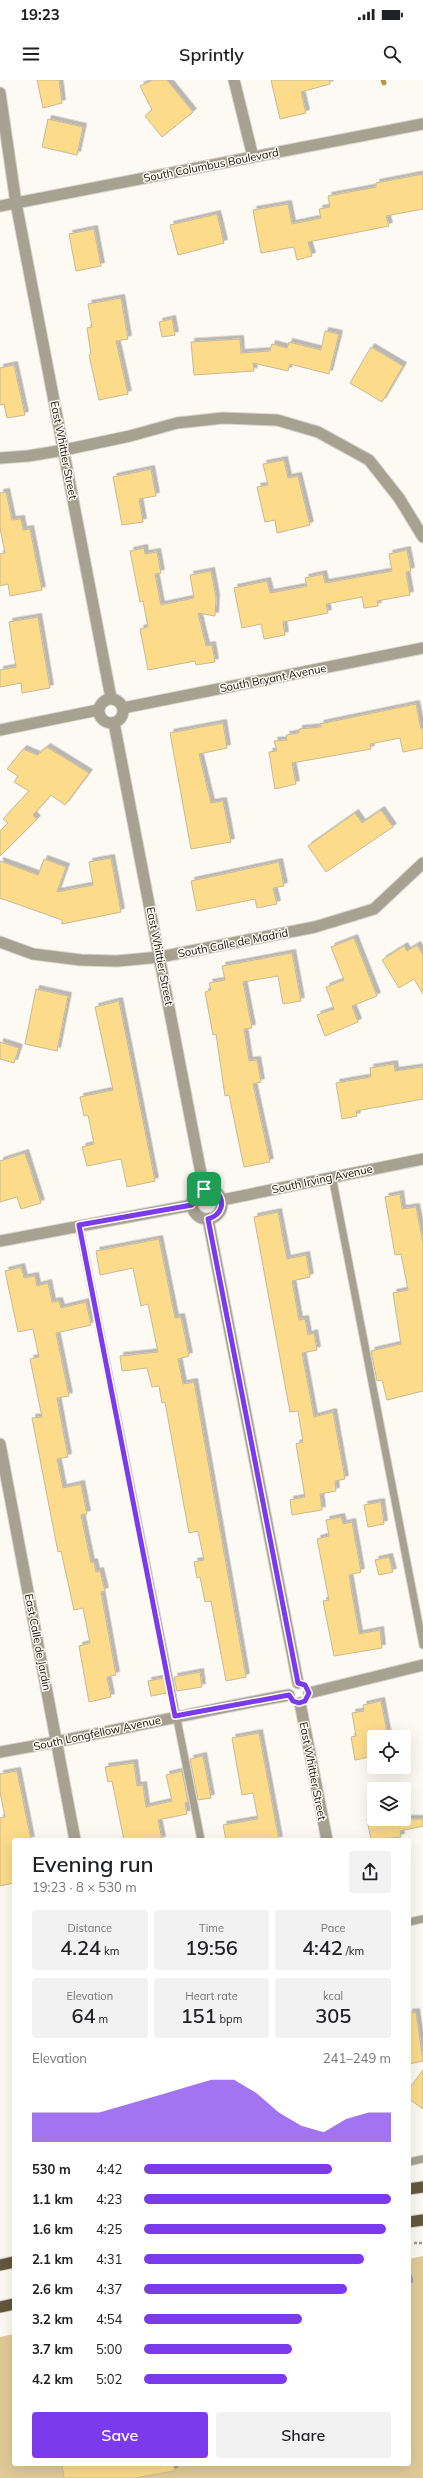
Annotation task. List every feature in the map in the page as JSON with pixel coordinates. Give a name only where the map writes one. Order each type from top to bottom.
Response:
[{"type":"main road","points":[[411,2189],[423,2187]]},
{"type":"main road","points":[[411,2222],[423,2220]]},
{"type":"main road","points":[[0,2265],[12,2262]]},
{"type":"main road","points":[[0,2307],[12,2304]]},
{"type":"street","points":[[234,80],[253,157]]},
{"type":"street","name":"East Whittier Street","points":[[0,93],[16,203],[111,698]]},
{"type":"street","name":"South Columbus Boulevard","points":[[0,206],[423,124]]},
{"type":"street","points":[[0,458],[28,456],[64,450],[130,436],[177,423],[223,418],[277,420],[318,432],[369,460],[399,498],[423,537]]},
{"type":"street","name":"South Bryant Avenue","points":[[123,708],[423,648]]},
{"type":"street","points":[[111,698],[120,702],[123,708],[122,718],[114,723],[104,721],[98,710],[101,703],[111,698]]},
{"type":"street","points":[[0,730],[98,710]]},
{"type":"street","name":"East Whittier Street","points":[[114,723],[204,1189]]},
{"type":"street","name":"South Calle de Madrid","points":[[0,942],[33,954],[81,960],[117,961],[160,957],[315,926],[374,908],[423,863]]},
{"type":"street","name":"South Irving Avenue","points":[[222,1200],[332,1176],[423,1159]]},
{"type":"street","points":[[204,1189],[216,1191],[222,1200],[221,1210],[218,1215],[208,1219],[195,1214],[192,1205],[194,1195],[204,1189]]},
{"type":"street","points":[[0,1241],[192,1205]]},
{"type":"street","points":[[208,1219],[298,1683]]},
{"type":"street","name":"East Calle de Jardin","points":[[0,1444],[75,1838]]},
{"type":"street","points":[[309,1693],[423,1665]]},
{"type":"street","points":[[298,1683],[305,1685],[309,1693],[307,1699],[300,1703],[293,1701],[289,1695],[290,1688],[298,1683]]},
{"type":"street","name":"South Longfellow Avenue","points":[[0,1752],[57,1743],[175,1716],[289,1695]]},
{"type":"street","name":"East Whittier Street","points":[[300,1703],[327,1838]]},
{"type":"lane","points":[[332,1176],[423,1645]]},
{"type":"lane","points":[[79,1225],[175,1716],[201,1838]]},
{"type":"lane","points":[[411,1922],[423,1919]]},
{"type":"lane","points":[[411,2162],[423,2160]]},
{"type":"path","points":[[414,2243],[423,2243]]},
{"type":"shaded area","points":[[423,2256],[423,2478],[0,2478],[0,2337],[12,2334],[12,2466],[411,2466],[411,2259]]},
{"type":"building","points":[[37,80],[59,80],[62,103],[43,108]]},
{"type":"building","points":[[153,80],[167,80],[193,112],[162,137],[145,116],[152,110],[140,86]]},
{"type":"building","points":[[271,80],[329,80],[330,84],[301,92],[306,113],[280,119]]},
{"type":"building","points":[[48,119],[83,127],[77,155],[42,147]]},
{"type":"building","points":[[423,174],[423,209],[386,216],[389,226],[308,242],[312,256],[297,260],[294,247],[261,253],[253,210],[288,204],[292,224],[321,218],[319,209],[330,207],[328,196],[376,187],[376,183]]},
{"type":"building","points":[[217,214],[224,243],[178,255],[170,225]]},
{"type":"building","points":[[94,229],[101,266],[76,271],[69,234]]},
{"type":"building","points":[[121,298],[128,339],[116,341],[128,394],[99,400],[89,355],[91,354],[87,328],[92,327],[88,304]]},
{"type":"building","points":[[172,319],[175,335],[162,337],[159,322]]},
{"type":"building","points":[[325,331],[339,334],[329,374],[290,364],[288,371],[253,363],[254,371],[194,375],[191,342],[240,339],[241,353],[270,351],[272,344],[287,348],[289,342],[321,350]]},
{"type":"building","points":[[371,347],[403,366],[382,402],[350,383]]},
{"type":"building","points":[[14,365],[25,415],[7,418],[4,404],[0,405],[0,368]]},
{"type":"building","points":[[284,460],[288,478],[298,476],[310,525],[277,533],[275,520],[265,522],[257,487],[268,485],[263,464]]},
{"type":"building","points":[[151,469],[156,496],[139,499],[143,522],[122,525],[113,477]]},
{"type":"building","points":[[6,492],[12,520],[21,519],[23,530],[30,529],[42,590],[10,596],[8,584],[0,586],[0,554],[5,553],[0,528],[0,493]]},
{"type":"building","points":[[144,548],[145,554],[157,552],[161,573],[155,574],[161,605],[194,598],[190,575],[211,571],[216,598],[215,616],[198,613],[206,646],[212,645],[215,662],[196,665],[195,661],[148,670],[140,629],[148,627],[143,601],[140,602],[130,551]]},
{"type":"building","points":[[407,550],[411,571],[406,572],[410,595],[377,601],[378,606],[364,608],[362,597],[326,604],[328,613],[283,622],[285,635],[264,639],[261,624],[242,628],[234,588],[267,581],[270,593],[307,586],[305,578],[323,574],[325,583],[392,571],[389,554]]},
{"type":"building","points":[[38,617],[50,688],[22,693],[21,683],[0,687],[0,670],[16,667],[9,622]]},
{"type":"building","points":[[416,704],[421,729],[423,729],[423,748],[403,752],[400,738],[370,744],[371,749],[292,763],[296,784],[275,789],[269,752],[277,751],[274,741],[287,740],[286,735],[299,733],[299,729],[321,727],[320,724]]},
{"type":"building","points":[[223,723],[227,748],[199,754],[211,803],[223,801],[231,842],[191,849],[170,733]]},
{"type":"building","points":[[47,747],[89,773],[65,805],[51,795],[33,815],[37,819],[0,856],[0,831],[8,823],[3,819],[29,791],[14,782],[18,776],[7,769],[23,749],[37,755]]},
{"type":"building","points":[[381,810],[393,827],[326,872],[308,846],[355,813],[362,823]]},
{"type":"building","points":[[111,858],[121,912],[62,924],[62,920],[0,898],[0,861],[38,875],[44,859],[66,867],[57,892],[93,885],[89,862]]},
{"type":"building","points":[[279,862],[284,886],[273,888],[277,904],[257,908],[255,899],[197,911],[191,881]]},
{"type":"building","points":[[354,938],[377,996],[352,1006],[358,1022],[325,1036],[317,1015],[334,1009],[326,987],[344,980],[331,947]]},
{"type":"building","points":[[417,945],[423,955],[423,994],[414,979],[399,988],[382,960],[404,946],[407,951]]},
{"type":"building","points":[[292,953],[301,1001],[283,1004],[278,976],[243,982],[252,1028],[244,1029],[249,1061],[257,1060],[261,1082],[253,1084],[270,1162],[244,1167],[229,1095],[225,1096],[216,1034],[213,1035],[205,992],[211,990],[209,983],[225,980],[222,966]]},
{"type":"building","points":[[36,989],[68,996],[57,1051],[25,1044]]},
{"type":"building","points":[[119,1001],[155,1181],[127,1187],[121,1159],[87,1166],[82,1147],[94,1144],[88,1115],[84,1116],[80,1097],[113,1090],[95,1007]]},
{"type":"building","points":[[0,1042],[19,1048],[14,1063],[0,1059]]},
{"type":"building","points":[[394,1064],[395,1071],[423,1067],[423,1099],[356,1111],[357,1116],[342,1119],[336,1083],[371,1077],[370,1068]]},
{"type":"building","points":[[25,1153],[41,1203],[21,1209],[17,1197],[0,1202],[0,1161]]},
{"type":"building","points":[[400,1194],[402,1209],[416,1207],[423,1243],[423,1391],[387,1400],[382,1380],[377,1381],[371,1351],[401,1344],[393,1293],[408,1290],[401,1254],[395,1255],[385,1197]]},
{"type":"building","points":[[278,1212],[287,1259],[306,1255],[310,1277],[292,1281],[299,1320],[305,1319],[308,1335],[314,1333],[317,1350],[302,1353],[314,1417],[333,1412],[345,1479],[335,1481],[336,1491],[320,1494],[322,1510],[292,1515],[290,1500],[305,1497],[296,1444],[303,1442],[298,1411],[290,1412],[254,1217]]},
{"type":"building","points":[[159,1239],[175,1318],[181,1317],[189,1356],[178,1359],[183,1384],[194,1382],[246,1677],[226,1681],[211,1601],[205,1602],[200,1577],[197,1578],[194,1562],[204,1560],[198,1531],[189,1533],[165,1402],[162,1403],[159,1386],[152,1387],[147,1368],[122,1371],[120,1356],[158,1352],[148,1304],[141,1306],[133,1268],[100,1275],[96,1251]]},
{"type":"building","points":[[21,1267],[24,1278],[35,1276],[37,1286],[48,1283],[52,1302],[59,1301],[61,1308],[86,1302],[91,1325],[56,1333],[69,1396],[57,1398],[68,1457],[57,1459],[63,1488],[81,1484],[87,1514],[81,1515],[91,1563],[94,1562],[96,1572],[100,1571],[105,1591],[101,1592],[116,1675],[107,1677],[111,1697],[89,1702],[79,1646],[90,1643],[83,1608],[74,1610],[61,1551],[58,1552],[32,1418],[42,1417],[30,1359],[39,1357],[33,1329],[18,1332],[5,1271]]},
{"type":"building","points":[[381,1502],[384,1524],[368,1527],[364,1505]]},
{"type":"building","points":[[341,1517],[343,1524],[352,1522],[361,1572],[349,1575],[359,1634],[380,1630],[382,1648],[334,1656],[323,1601],[329,1600],[317,1539],[329,1536],[326,1520]]},
{"type":"building","points":[[389,1557],[393,1572],[379,1575],[375,1560]]},
{"type":"building","points":[[200,1672],[202,1687],[177,1691],[174,1677]]},
{"type":"building","points":[[164,1678],[167,1693],[151,1696],[148,1681]]},
{"type":"building","points":[[381,1701],[387,1730],[367,1730],[367,1757],[355,1760],[351,1737],[356,1736],[352,1713],[364,1711],[363,1705]]},
{"type":"building","points":[[259,1733],[279,1838],[226,1838],[223,1825],[258,1819],[253,1793],[242,1795],[232,1738]]},
{"type":"building","points":[[203,1756],[211,1798],[198,1800],[190,1759]]},
{"type":"building","points":[[134,1763],[137,1786],[143,1785],[146,1807],[172,1801],[166,1775],[182,1771],[188,1802],[185,1803],[187,1814],[158,1820],[162,1838],[124,1838],[112,1781],[108,1782],[105,1767]]},
{"type":"building","points":[[17,1771],[31,1838],[12,1838],[12,1883],[0,1886],[0,1818],[5,1817],[0,1792],[0,1774]]},
{"type":"building","points":[[411,1819],[423,1819],[423,1826],[400,1831],[401,1837],[371,1838],[368,1826],[411,1826]]},
{"type":"building","points":[[416,2012],[423,2061],[411,2064],[411,2013]]},
{"type":"building","points":[[423,2070],[423,2109],[411,2100],[411,2086]]},
{"type":"building","points":[[62,2466],[174,2466],[174,2471],[135,2478],[64,2478]]},
{"type":"route","points":[[201,1189],[204,1189],[212,1189],[216,1191],[222,1200],[221,1210],[218,1215],[208,1219],[211,1228],[298,1683],[305,1685],[309,1693],[305,1701],[299,1703],[293,1701],[289,1695],[175,1716],[79,1225],[192,1205],[194,1195],[201,1189]]}]
